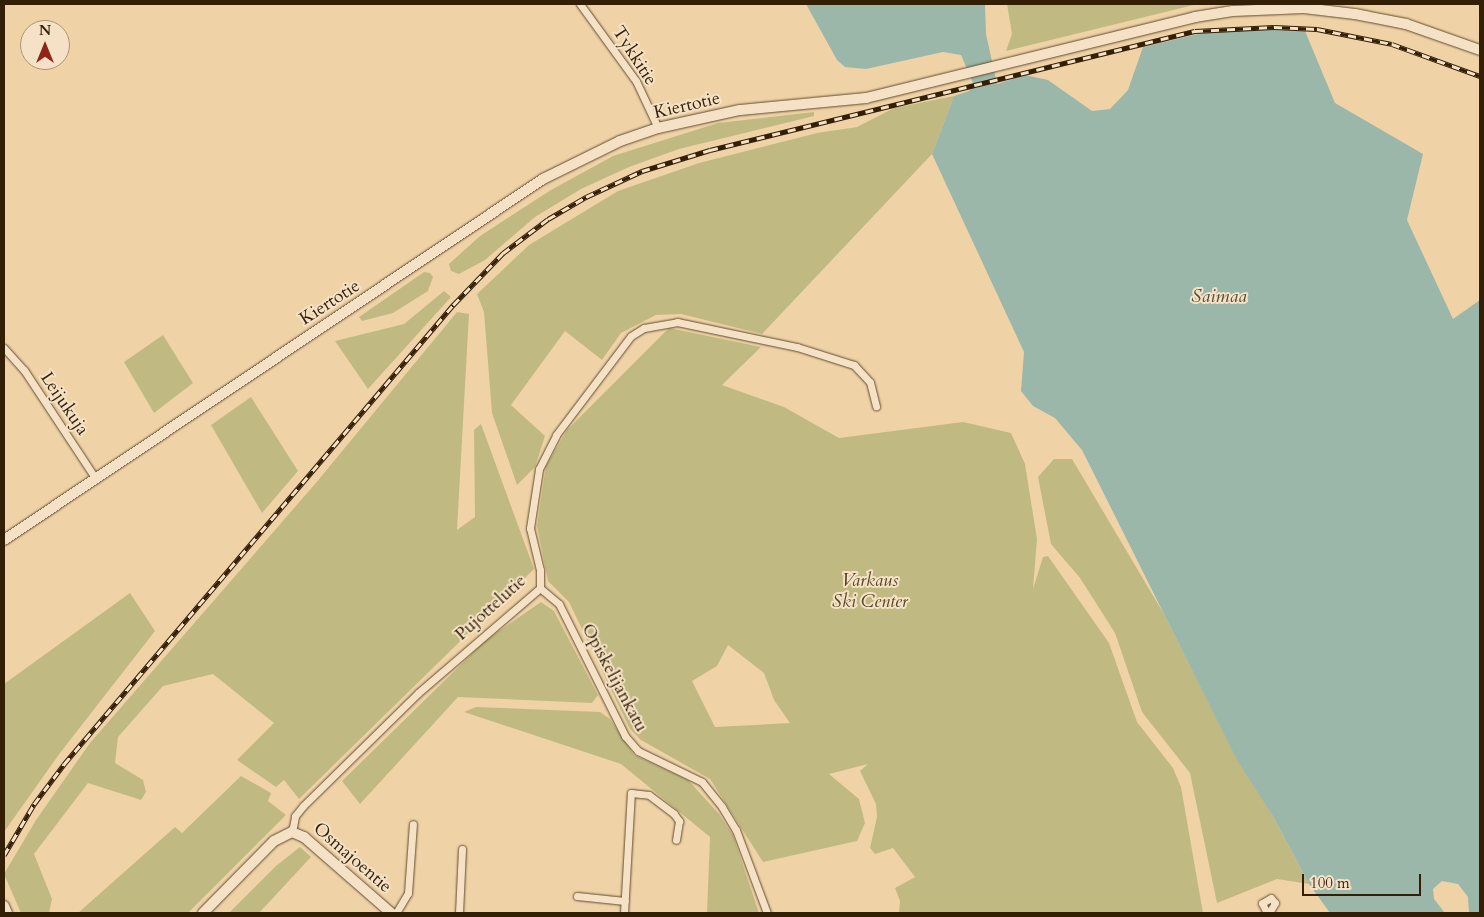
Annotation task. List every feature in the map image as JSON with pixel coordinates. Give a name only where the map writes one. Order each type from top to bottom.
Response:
[{"type":"street","name":"Tykkitie","points":[[580,4],[636,82],[658,128]]},
{"type":"street","name":"Kiertotie","points":[[4,540],[544,179],[620,141],[658,128],[740,110],[866,98],[1195,17],[1233,11],[1304,6],[1406,24],[1480,50]]},
{"type":"street","name":"Pujottelutie","points":[[292,832],[295,816],[303,806],[418,693],[540,588],[540,570],[530,528],[539,469],[556,434],[631,336],[644,328],[677,322],[797,347],[854,365],[870,382],[876,406]]},
{"type":"street","name":"Leijukuja","points":[[4,348],[24,370],[96,479]]},
{"type":"street","name":"Opiskelijankatu","points":[[540,588],[558,604],[625,736],[638,752],[702,782],[722,807],[736,830],[768,913]]},
{"type":"street","points":[[624,913],[631,793],[649,795],[674,814],[679,821],[676,840]]},
{"type":"street","points":[[396,913],[408,893],[413,824]]},
{"type":"street","name":"Osmajoentie","points":[[203,913],[274,841],[292,832],[304,837],[392,913]]},
{"type":"street","points":[[459,913],[462,849]]},
{"type":"street","points":[[577,896],[625,902]]},
{"type":"street","points":[[4,906],[7,913]]},
{"type":"green space","points":[[1007,4],[1198,4],[1006,51],[1012,34]]},
{"type":"green space","points":[[954,96],[932,154],[762,334],[681,314],[656,315],[621,333],[602,360],[565,331],[511,405],[545,436],[535,467],[517,485],[492,413],[484,312],[477,294],[529,245],[618,191],[699,163],[817,133],[857,127],[894,108]]},
{"type":"green space","points":[[814,112],[814,116],[679,149],[629,167],[581,189],[535,217],[485,260],[459,274],[451,271],[449,264],[480,236],[551,190],[613,156],[718,123]]},
{"type":"green space","points":[[424,272],[430,273],[433,277],[428,291],[393,313],[362,321],[359,317]]},
{"type":"green space","points":[[444,291],[451,297],[368,389],[335,341],[404,324]]},
{"type":"green space","points":[[457,312],[469,314],[457,530],[475,517],[474,430],[481,424],[534,569],[299,799],[284,780],[276,787],[237,760],[274,723],[213,674],[163,686],[118,737],[115,763],[143,780],[146,792],[141,800],[88,783],[34,854],[52,899],[49,913],[21,913],[4,874],[36,820],[90,743],[315,484]]},
{"type":"green space","name":"Varkaus Ski Center","points":[[669,328],[761,347],[722,385],[784,407],[839,438],[963,422],[1011,433],[1025,464],[1037,539],[1033,589],[1043,557],[1048,556],[1109,643],[1137,722],[1173,768],[1181,787],[1203,913],[899,913],[900,901],[895,888],[915,877],[893,848],[875,854],[870,848],[877,817],[876,804],[860,771],[868,764],[829,774],[859,799],[865,823],[857,841],[763,862],[710,779],[641,740],[630,729],[569,602],[548,581],[537,526],[546,466],[567,430]],"holes":[[[728,645],[764,673],[774,700],[790,723],[715,727],[692,681],[717,666]]]},
{"type":"green space","points":[[163,335],[193,383],[154,413],[124,362]]},
{"type":"green space","points":[[251,397],[298,471],[262,513],[211,425]]},
{"type":"green space","points":[[1054,459],[1072,459],[1164,614],[1238,761],[1274,818],[1309,884],[1277,879],[1217,903],[1190,773],[1142,712],[1115,633],[1080,578],[1051,544],[1038,477]]},
{"type":"green space","points":[[130,593],[155,631],[60,753],[4,832],[4,684]]},
{"type":"green space","points":[[541,602],[554,611],[598,695],[592,703],[458,697],[360,804],[342,781],[486,640]]},
{"type":"green space","points":[[476,707],[600,712],[610,719],[634,755],[688,780],[719,814],[733,835],[759,913],[707,913],[710,837],[621,764],[464,712]]},
{"type":"green space","points":[[241,776],[271,793],[268,801],[286,815],[188,913],[78,913],[175,827],[182,833]]},
{"type":"green space","points":[[300,847],[311,857],[259,913],[229,913],[276,866]]},
{"type":"water","name":"Saimaa","points":[[806,4],[985,4],[986,34],[997,84],[1025,75],[1048,80],[1092,111],[1110,109],[1128,90],[1143,47],[1223,28],[1305,31],[1335,103],[1423,154],[1407,220],[1453,319],[1480,300],[1480,913],[1469,913],[1468,897],[1458,884],[1442,881],[1433,889],[1434,899],[1445,913],[1330,913],[1309,884],[1274,818],[1238,762],[1082,450],[1055,418],[1033,406],[1021,391],[1024,352],[932,154],[954,96],[969,91],[974,85],[961,55],[943,52],[866,69],[845,67],[837,60]]},
{"type":"railway","points":[[4,855],[34,804],[64,764],[453,305],[503,253],[548,219],[586,197],[642,171],[710,150],[1195,31],[1274,27],[1317,29],[1392,44],[1480,76]]}]
